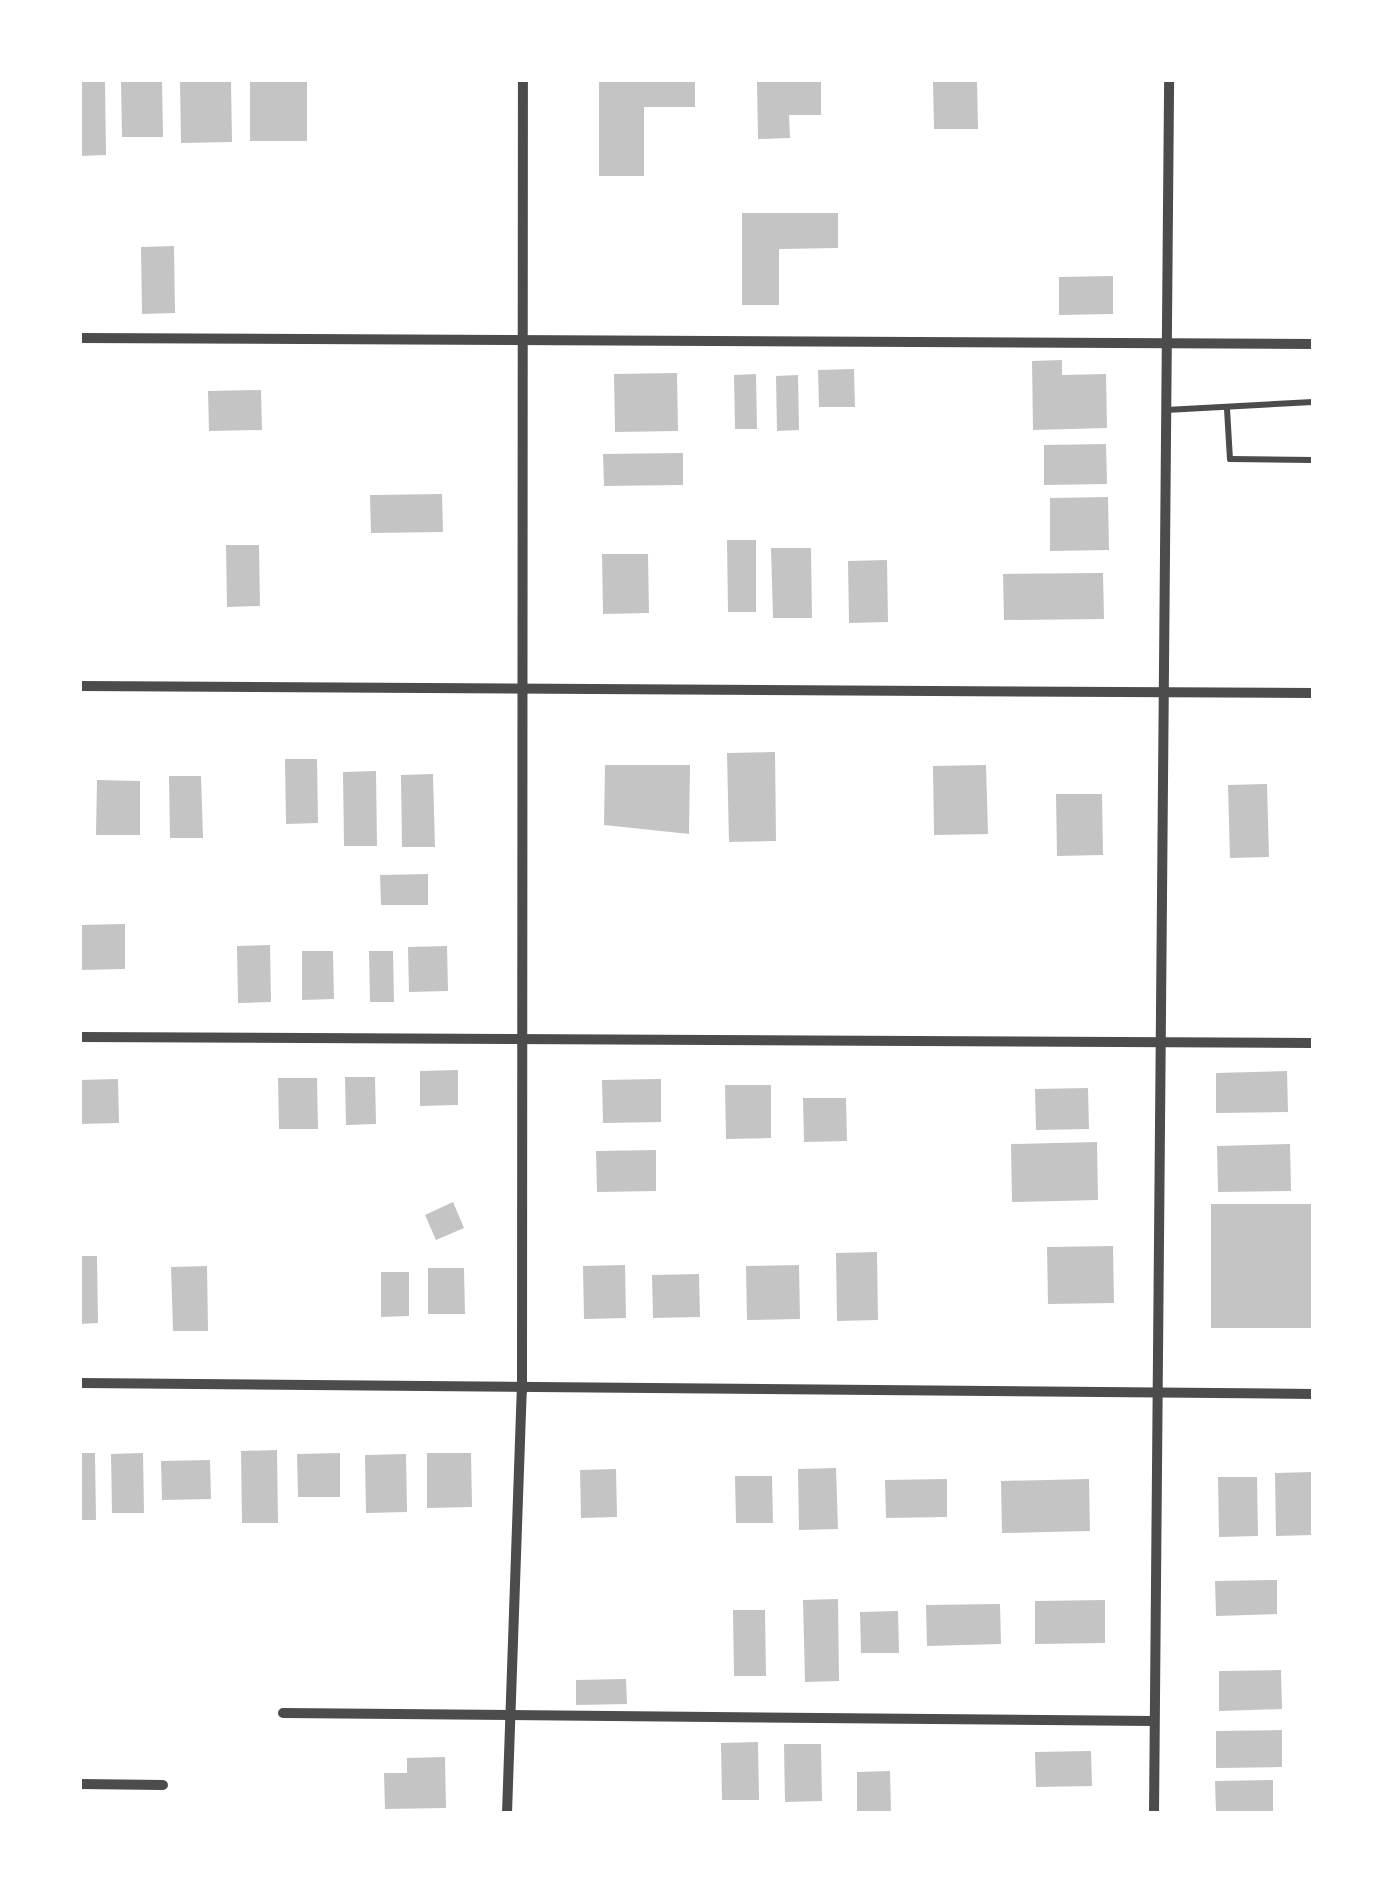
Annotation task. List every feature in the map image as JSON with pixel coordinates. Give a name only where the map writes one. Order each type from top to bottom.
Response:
[{"type":"street","points":[[507,1813],[522,1391],[522,80]]},
{"type":"street","points":[[1154,1813],[1154,1392],[1169,80]]},
{"type":"street","points":[[80,338],[1313,344]]},
{"type":"street","points":[[80,686],[1313,694]]},
{"type":"street","points":[[80,1037],[1313,1043]]},
{"type":"street","points":[[80,1383],[522,1391],[1313,1394]]},
{"type":"street","points":[[283,1714],[1154,1721]]},
{"type":"street","points":[[80,1784],[163,1785]]},
{"type":"lane","points":[[1164,410],[1313,402]]},
{"type":"lane","points":[[1227,408],[1230,459],[1313,460]]},
{"type":"building","points":[[80,80],[105,80],[106,155],[80,156]]},
{"type":"building","points":[[121,80],[162,80],[163,137],[122,137]]},
{"type":"building","points":[[599,80],[695,80],[695,107],[644,107],[644,176],[599,176]]},
{"type":"building","points":[[757,80],[821,80],[821,115],[789,115],[790,138],[758,139]]},
{"type":"building","points":[[933,80],[977,80],[978,129],[934,129]]},
{"type":"building","points":[[231,81],[232,142],[181,143],[180,82]]},
{"type":"building","points":[[250,82],[307,82],[307,141],[250,141]]},
{"type":"building","points":[[742,213],[838,213],[838,248],[779,249],[779,305],[742,305]]},
{"type":"building","points":[[174,246],[175,313],[142,314],[141,247]]},
{"type":"building","points":[[1113,276],[1113,314],[1059,315],[1059,277]]},
{"type":"building","points":[[1062,360],[1062,375],[1106,374],[1107,428],[1033,430],[1032,361]]},
{"type":"building","points":[[854,369],[855,407],[819,407],[818,370]]},
{"type":"building","points":[[677,373],[678,431],[615,432],[614,374]]},
{"type":"building","points":[[756,374],[757,429],[735,429],[734,375]]},
{"type":"building","points":[[798,375],[799,430],[777,431],[776,376]]},
{"type":"building","points":[[261,390],[262,430],[209,431],[208,391]]},
{"type":"building","points":[[1106,444],[1107,484],[1044,485],[1044,445]]},
{"type":"building","points":[[683,453],[683,485],[604,486],[603,454]]},
{"type":"building","points":[[442,494],[443,532],[371,533],[370,495]]},
{"type":"building","points":[[1108,497],[1109,550],[1050,551],[1050,498]]},
{"type":"building","points":[[727,540],[756,540],[756,612],[728,612]]},
{"type":"building","points":[[226,545],[259,545],[260,606],[227,607]]},
{"type":"building","points":[[771,548],[811,548],[812,618],[773,618]]},
{"type":"building","points":[[602,554],[648,554],[649,613],[603,614]]},
{"type":"building","points":[[887,560],[888,622],[849,623],[848,561]]},
{"type":"building","points":[[1103,573],[1104,619],[1004,620],[1003,574]]},
{"type":"building","points":[[775,752],[776,841],[729,842],[727,753]]},
{"type":"building","points":[[285,759],[317,759],[318,823],[286,824]]},
{"type":"building","points":[[605,765],[690,765],[689,834],[604,825]]},
{"type":"building","points":[[986,765],[988,834],[934,835],[933,766]]},
{"type":"building","points":[[376,771],[377,846],[344,846],[343,772]]},
{"type":"building","points":[[433,774],[435,847],[402,847],[401,775]]},
{"type":"building","points":[[169,776],[201,776],[203,838],[170,838]]},
{"type":"building","points":[[97,780],[140,781],[140,835],[96,835]]},
{"type":"building","points":[[1267,784],[1269,857],[1230,858],[1228,785]]},
{"type":"building","points":[[1056,794],[1102,794],[1103,855],[1057,856]]},
{"type":"building","points":[[428,874],[428,905],[381,905],[380,875]]},
{"type":"building","points":[[125,924],[125,969],[80,970],[80,925]]},
{"type":"building","points":[[270,945],[271,1002],[238,1003],[237,946]]},
{"type":"building","points":[[447,946],[448,991],[409,992],[408,947]]},
{"type":"building","points":[[302,951],[333,951],[334,999],[302,1000]]},
{"type":"building","points":[[369,951],[393,951],[394,1002],[370,1002]]},
{"type":"building","points":[[458,1070],[458,1105],[420,1106],[420,1071]]},
{"type":"building","points":[[1287,1071],[1288,1112],[1216,1113],[1216,1073]]},
{"type":"building","points":[[345,1077],[375,1077],[376,1124],[346,1125]]},
{"type":"building","points":[[278,1078],[317,1078],[318,1129],[279,1129]]},
{"type":"building","points":[[118,1079],[119,1123],[80,1124],[80,1080]]},
{"type":"building","points":[[661,1079],[661,1122],[603,1123],[602,1080]]},
{"type":"building","points":[[725,1085],[771,1085],[771,1138],[726,1139]]},
{"type":"building","points":[[1088,1088],[1089,1129],[1036,1130],[1035,1089]]},
{"type":"building","points":[[803,1098],[846,1098],[847,1141],[804,1142]]},
{"type":"building","points":[[1097,1142],[1098,1200],[1012,1202],[1011,1144]]},
{"type":"building","points":[[1290,1144],[1291,1191],[1218,1192],[1217,1146]]},
{"type":"building","points":[[656,1150],[656,1191],[597,1192],[596,1151]]},
{"type":"building","points":[[453,1202],[464,1228],[436,1240],[425,1215]]},
{"type":"building","points":[[1211,1204],[1313,1204],[1313,1328],[1211,1328]]},
{"type":"building","points":[[1113,1246],[1114,1303],[1048,1304],[1047,1247]]},
{"type":"building","points":[[877,1252],[878,1320],[837,1321],[836,1253]]},
{"type":"building","points":[[80,1256],[97,1256],[98,1323],[80,1324]]},
{"type":"building","points":[[625,1265],[626,1318],[584,1319],[583,1266]]},
{"type":"building","points":[[799,1265],[800,1319],[747,1320],[746,1266]]},
{"type":"building","points":[[207,1266],[208,1331],[173,1331],[171,1267]]},
{"type":"building","points":[[428,1268],[464,1268],[465,1314],[428,1314]]},
{"type":"building","points":[[381,1272],[409,1272],[409,1316],[381,1317]]},
{"type":"building","points":[[699,1274],[700,1317],[653,1318],[652,1275]]},
{"type":"building","points":[[277,1450],[278,1523],[242,1523],[241,1451]]},
{"type":"building","points":[[80,1453],[95,1453],[96,1520],[80,1520]]},
{"type":"building","points":[[143,1453],[144,1513],[112,1513],[111,1454]]},
{"type":"building","points":[[340,1453],[340,1497],[298,1497],[297,1454]]},
{"type":"building","points":[[427,1453],[471,1453],[472,1507],[427,1508]]},
{"type":"building","points":[[406,1454],[407,1512],[366,1513],[365,1455]]},
{"type":"building","points":[[210,1460],[211,1499],[162,1500],[161,1461]]},
{"type":"building","points":[[836,1468],[838,1529],[799,1530],[798,1469]]},
{"type":"building","points":[[616,1469],[617,1517],[581,1518],[580,1470]]},
{"type":"building","points":[[1313,1472],[1313,1535],[1276,1536],[1275,1473]]},
{"type":"building","points":[[735,1476],[772,1476],[773,1523],[736,1523]]},
{"type":"building","points":[[1218,1477],[1257,1477],[1258,1536],[1219,1537]]},
{"type":"building","points":[[947,1479],[947,1517],[886,1518],[885,1480]]},
{"type":"building","points":[[1089,1479],[1090,1531],[1002,1533],[1001,1481]]},
{"type":"building","points":[[1277,1580],[1277,1614],[1216,1616],[1215,1581]]},
{"type":"building","points":[[838,1599],[839,1681],[805,1682],[803,1600]]},
{"type":"building","points":[[1105,1600],[1105,1643],[1035,1644],[1035,1601]]},
{"type":"building","points":[[1000,1604],[1001,1644],[927,1646],[926,1605]]},
{"type":"building","points":[[733,1610],[765,1610],[766,1676],[734,1676]]},
{"type":"building","points":[[898,1611],[899,1653],[861,1653],[860,1612]]},
{"type":"building","points":[[1281,1670],[1282,1709],[1219,1711],[1219,1671]]},
{"type":"building","points":[[626,1679],[627,1704],[576,1705],[576,1680]]},
{"type":"building","points":[[1282,1730],[1282,1767],[1216,1768],[1216,1731]]},
{"type":"building","points":[[758,1742],[759,1800],[722,1800],[721,1743]]},
{"type":"building","points":[[784,1744],[821,1744],[822,1801],[785,1802]]},
{"type":"building","points":[[1091,1751],[1092,1786],[1036,1787],[1035,1752]]},
{"type":"building","points":[[445,1757],[446,1808],[385,1809],[384,1773],[407,1773],[407,1758]]},
{"type":"building","points":[[890,1771],[891,1813],[857,1813],[857,1772]]},
{"type":"building","points":[[1273,1780],[1273,1813],[1216,1813],[1215,1781]]}]
